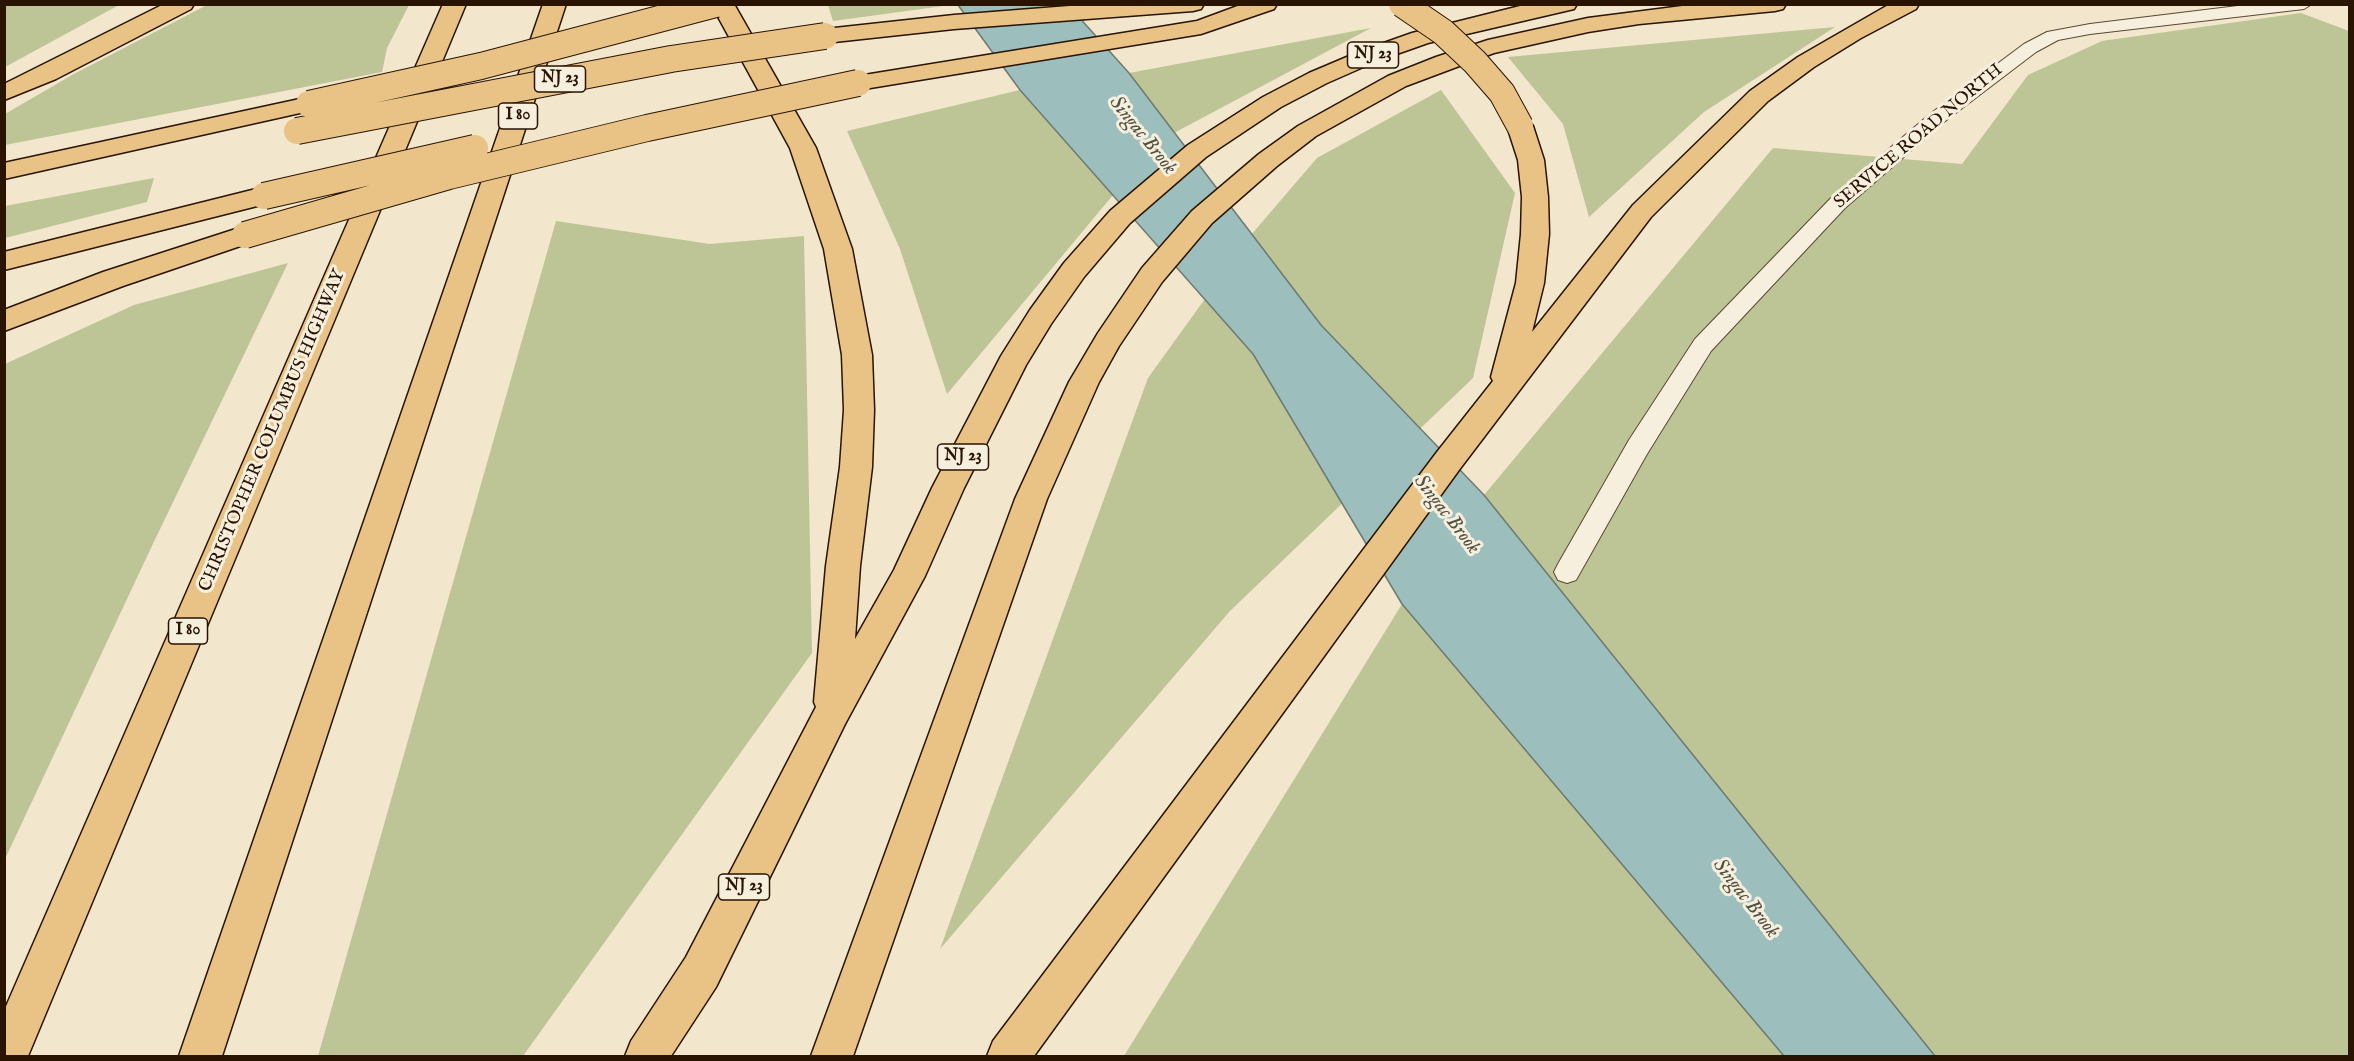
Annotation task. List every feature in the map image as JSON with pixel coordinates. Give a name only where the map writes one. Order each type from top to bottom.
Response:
[{"type":"main road","points":[[4,93],[47,74],[183,4]]},
{"type":"main road","name":"CHRISTOPHER COLUMBUS HIGHWAY","points":[[7,1056],[455,4]]},
{"type":"main road","name":"I 80","points":[[200,1056],[555,4]]},
{"type":"main road","points":[[4,171],[481,66],[716,4]]},
{"type":"main road","points":[[722,4],[803,148],[838,249],[849,302],[857,355],[859,410],[856,467],[843,566],[832,713]]},
{"type":"main road","name":"NJ 23","points":[[4,183],[297,131],[649,63],[825,36],[954,22],[1193,4]]},
{"type":"main road","points":[[4,261],[264,196],[563,130],[735,100],[858,83],[1201,27],[1266,4]]},
{"type":"main road","points":[[1402,4],[1443,32],[1475,62],[1502,93],[1520,126],[1531,160],[1535,197],[1535,234],[1530,284],[1503,391]]},
{"type":"main road","name":"NJ 23","points":[[646,1056],[701,972],[832,713],[909,576],[962,459],[1011,364],[1067,279],[1120,217],[1197,150],[1272,102],[1318,78],[1369,56],[1472,24],[1566,4]]},
{"type":"main road","points":[[832,1056],[1031,499],[1084,382],[1108,340],[1152,275],[1202,217],[1235,187],[1307,131],[1397,81],[1477,51],[1536,35],[1588,25],[1775,4]]},
{"type":"main road","points":[[1008,1056],[1448,461],[1642,211],[1759,96],[1834,45],[1908,4]]},
{"type":"main road","points":[[4,321],[113,279],[245,235],[449,176],[647,128],[858,83]]},
{"type":"lane","name":"SERVICE ROAD NORTH","points":[[1567,572],[1638,447],[1702,345],[1838,202],[1937,118],[2030,48],[2053,36],[2257,7],[2304,4]]},
{"type":"green space","points":[[5,4],[119,4],[119,5],[5,67]]},
{"type":"green space","points":[[958,4],[833,21],[828,5]]},
{"type":"green space","points":[[207,5],[409,5],[387,48],[382,72],[5,145],[5,114],[72,75]]},
{"type":"green space","points":[[2301,13],[2349,31],[2349,1056],[1124,1056],[1402,604],[1484,495],[1773,148],[1962,164],[2028,75],[2102,41]]},
{"type":"green space","points":[[1835,27],[1704,112],[1589,217],[1563,124],[1508,57]]},
{"type":"green space","points":[[1371,28],[1174,133],[1129,73]]},
{"type":"green space","points":[[1020,90],[1113,195],[947,394],[900,249],[847,131]]},
{"type":"green space","points":[[1441,90],[1515,193],[1473,378],[1230,611],[940,949],[1148,378],[1251,235],[1317,158]]},
{"type":"green space","points":[[154,178],[147,202],[5,238],[5,206]]},
{"type":"green space","points":[[556,221],[710,244],[804,236],[812,653],[523,1056],[318,1056]]},
{"type":"green space","points":[[288,263],[5,859],[5,364],[134,305]]},
{"type":"water","name":"Singac Brook","points":[[958,5],[1068,5],[1129,73],[1321,325],[1484,495],[1935,1056],[1784,1056],[1402,604],[1253,354],[1020,90]]}]
